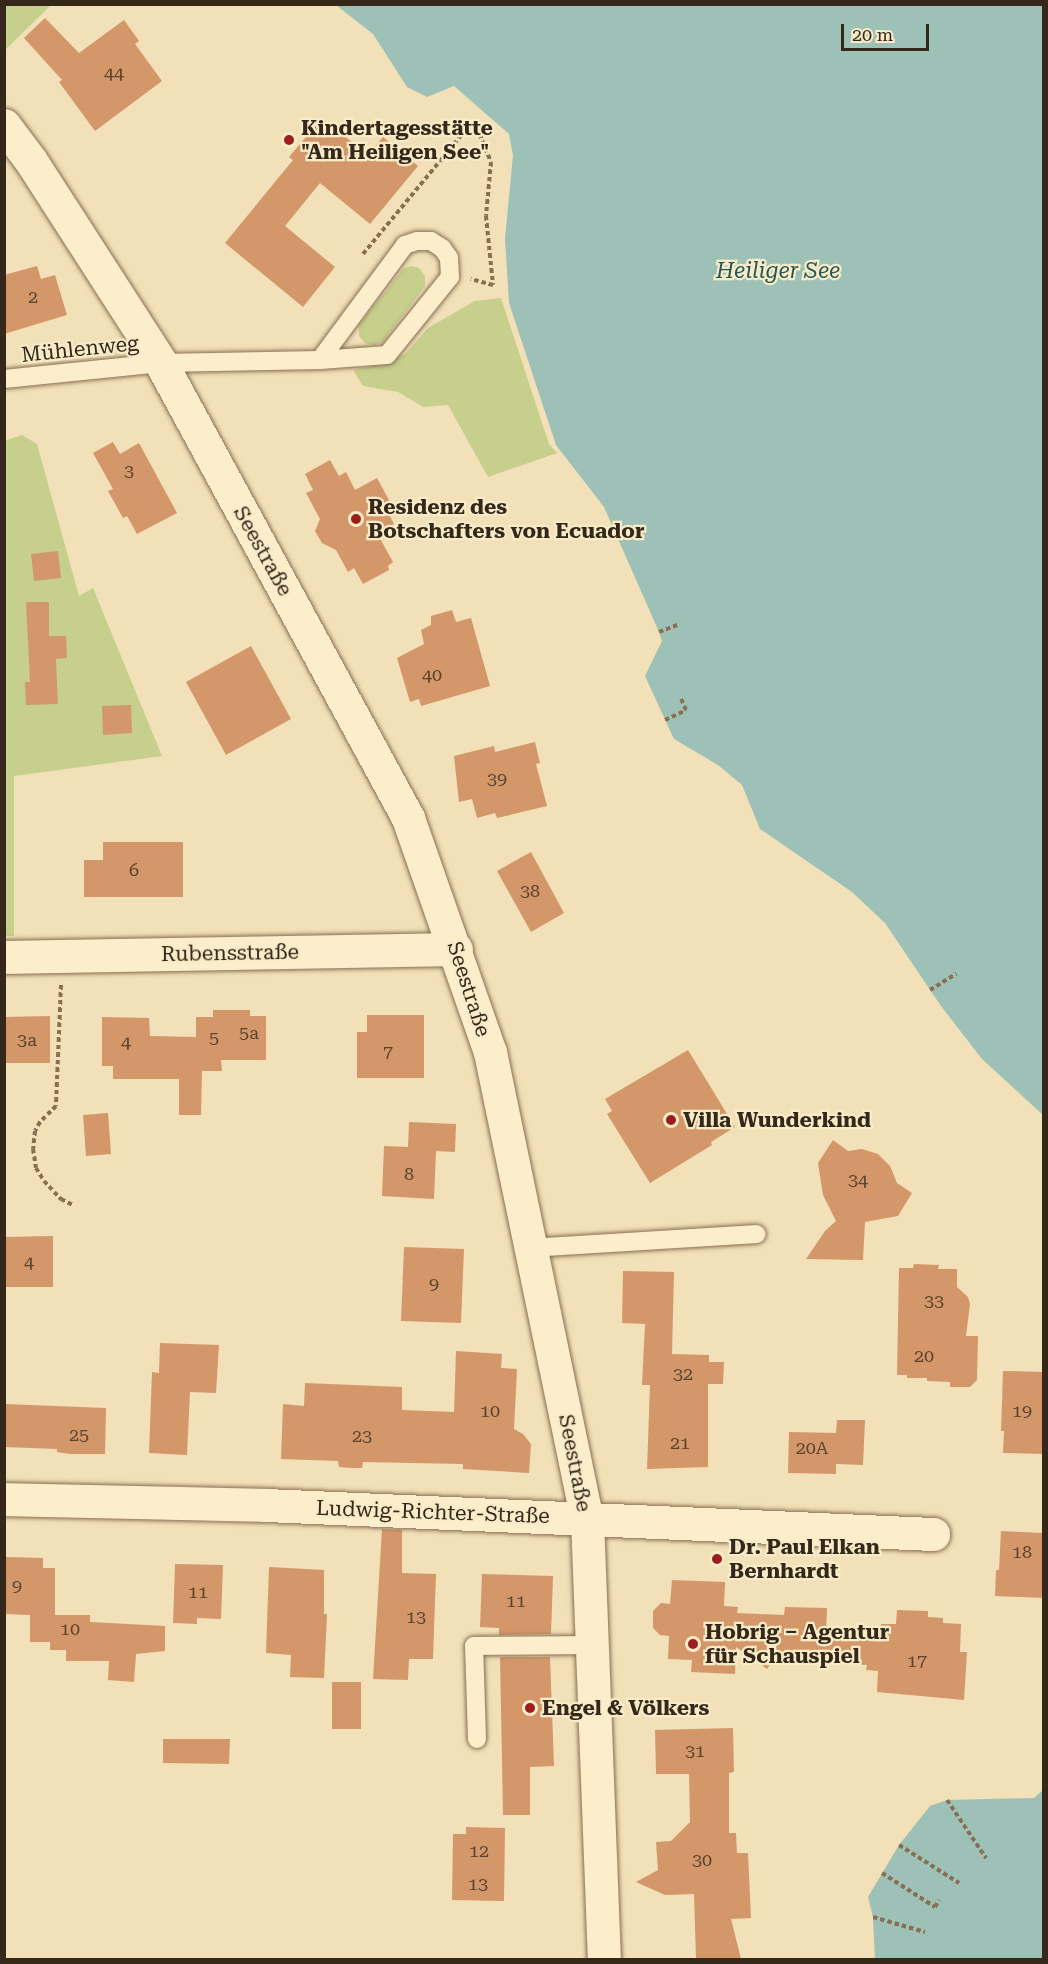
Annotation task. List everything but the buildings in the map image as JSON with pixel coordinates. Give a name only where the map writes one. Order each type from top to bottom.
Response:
[{"type":"street","name":"Seestraße","points":[[4,125],[31,161],[161,363],[408,818],[456,949],[490,1052],[587,1519],[604,1959]]},
{"type":"street","name":"Rubensstraße","points":[[4,957],[456,949]]},
{"type":"street","name":"Ludwig-Richter-Straße","points":[[4,1499],[266,1505],[933,1534]]},
{"type":"lane","points":[[320,360],[405,245],[417,241],[431,241],[442,248],[449,258],[450,277]]},
{"type":"lane","name":"Mühlenweg","points":[[4,379],[161,363],[320,360],[387,355],[450,277]]},
{"type":"lane","points":[[530,1248],[757,1234]]},
{"type":"lane","points":[[477,1739],[474,1646],[591,1645]]},
{"type":"path","points":[[363,254],[474,120],[491,162],[486,216],[494,285],[450,277]]},
{"type":"path","points":[[659,632],[680,624]]},
{"type":"path","points":[[665,720],[686,710],[681,699]]},
{"type":"path","points":[[63,956],[56,1106],[39,1122],[35,1131],[33,1149],[36,1168],[45,1181],[61,1199],[73,1205]]},
{"type":"path","points":[[930,990],[956,974]]},
{"type":"path","points":[[947,1800],[987,1858]]},
{"type":"path","points":[[899,1845],[959,1883]]},
{"type":"path","points":[[882,1873],[935,1907],[939,1900]]},
{"type":"path","points":[[873,1917],[925,1932]]},
{"type":"green space","points":[[5,4],[51,4],[51,5],[5,50]]},
{"type":"green space","points":[[412,266],[419,268],[425,276],[425,286],[383,342],[374,345],[365,343],[359,336],[359,325],[404,268]]},
{"type":"green space","points":[[501,298],[549,444],[557,453],[488,477],[448,405],[423,407],[398,392],[363,386],[353,370],[382,364],[405,354],[428,328],[475,301]]},
{"type":"green space","points":[[22,435],[37,444],[79,596],[93,588],[162,756],[14,776],[14,936],[4,936],[4,441]]},
{"type":"water","name":"Heiliger See","points":[[336,5],[1043,5],[1043,1115],[982,1059],[941,1006],[885,923],[852,892],[760,829],[742,785],[718,765],[674,739],[645,676],[662,641],[659,632],[604,507],[556,445],[509,303],[505,239],[513,155],[509,134],[454,86],[427,97],[407,87],[373,34]]},
{"type":"water","points":[[1043,1790],[1043,1959],[875,1959],[873,1917],[868,1897],[899,1845],[930,1806],[947,1800],[1034,1798]]},
{"type":"place","name":"Kindertagesstätte \"Am Heiligen See\"","points":[[289,140]]},
{"type":"place","name":"Residenz des Botschafters von Ecuador","points":[[356,519]]},
{"type":"place","name":"Villa Wunderkind","points":[[671,1120]]},
{"type":"place","name":"Dr. Paul Elkan Bernhardt","points":[[717,1559]]},
{"type":"place","name":"Hobrig – Agentur für Schauspiel","points":[[693,1644]]},
{"type":"place","name":"Engel & Völkers","points":[[530,1708]]}]
